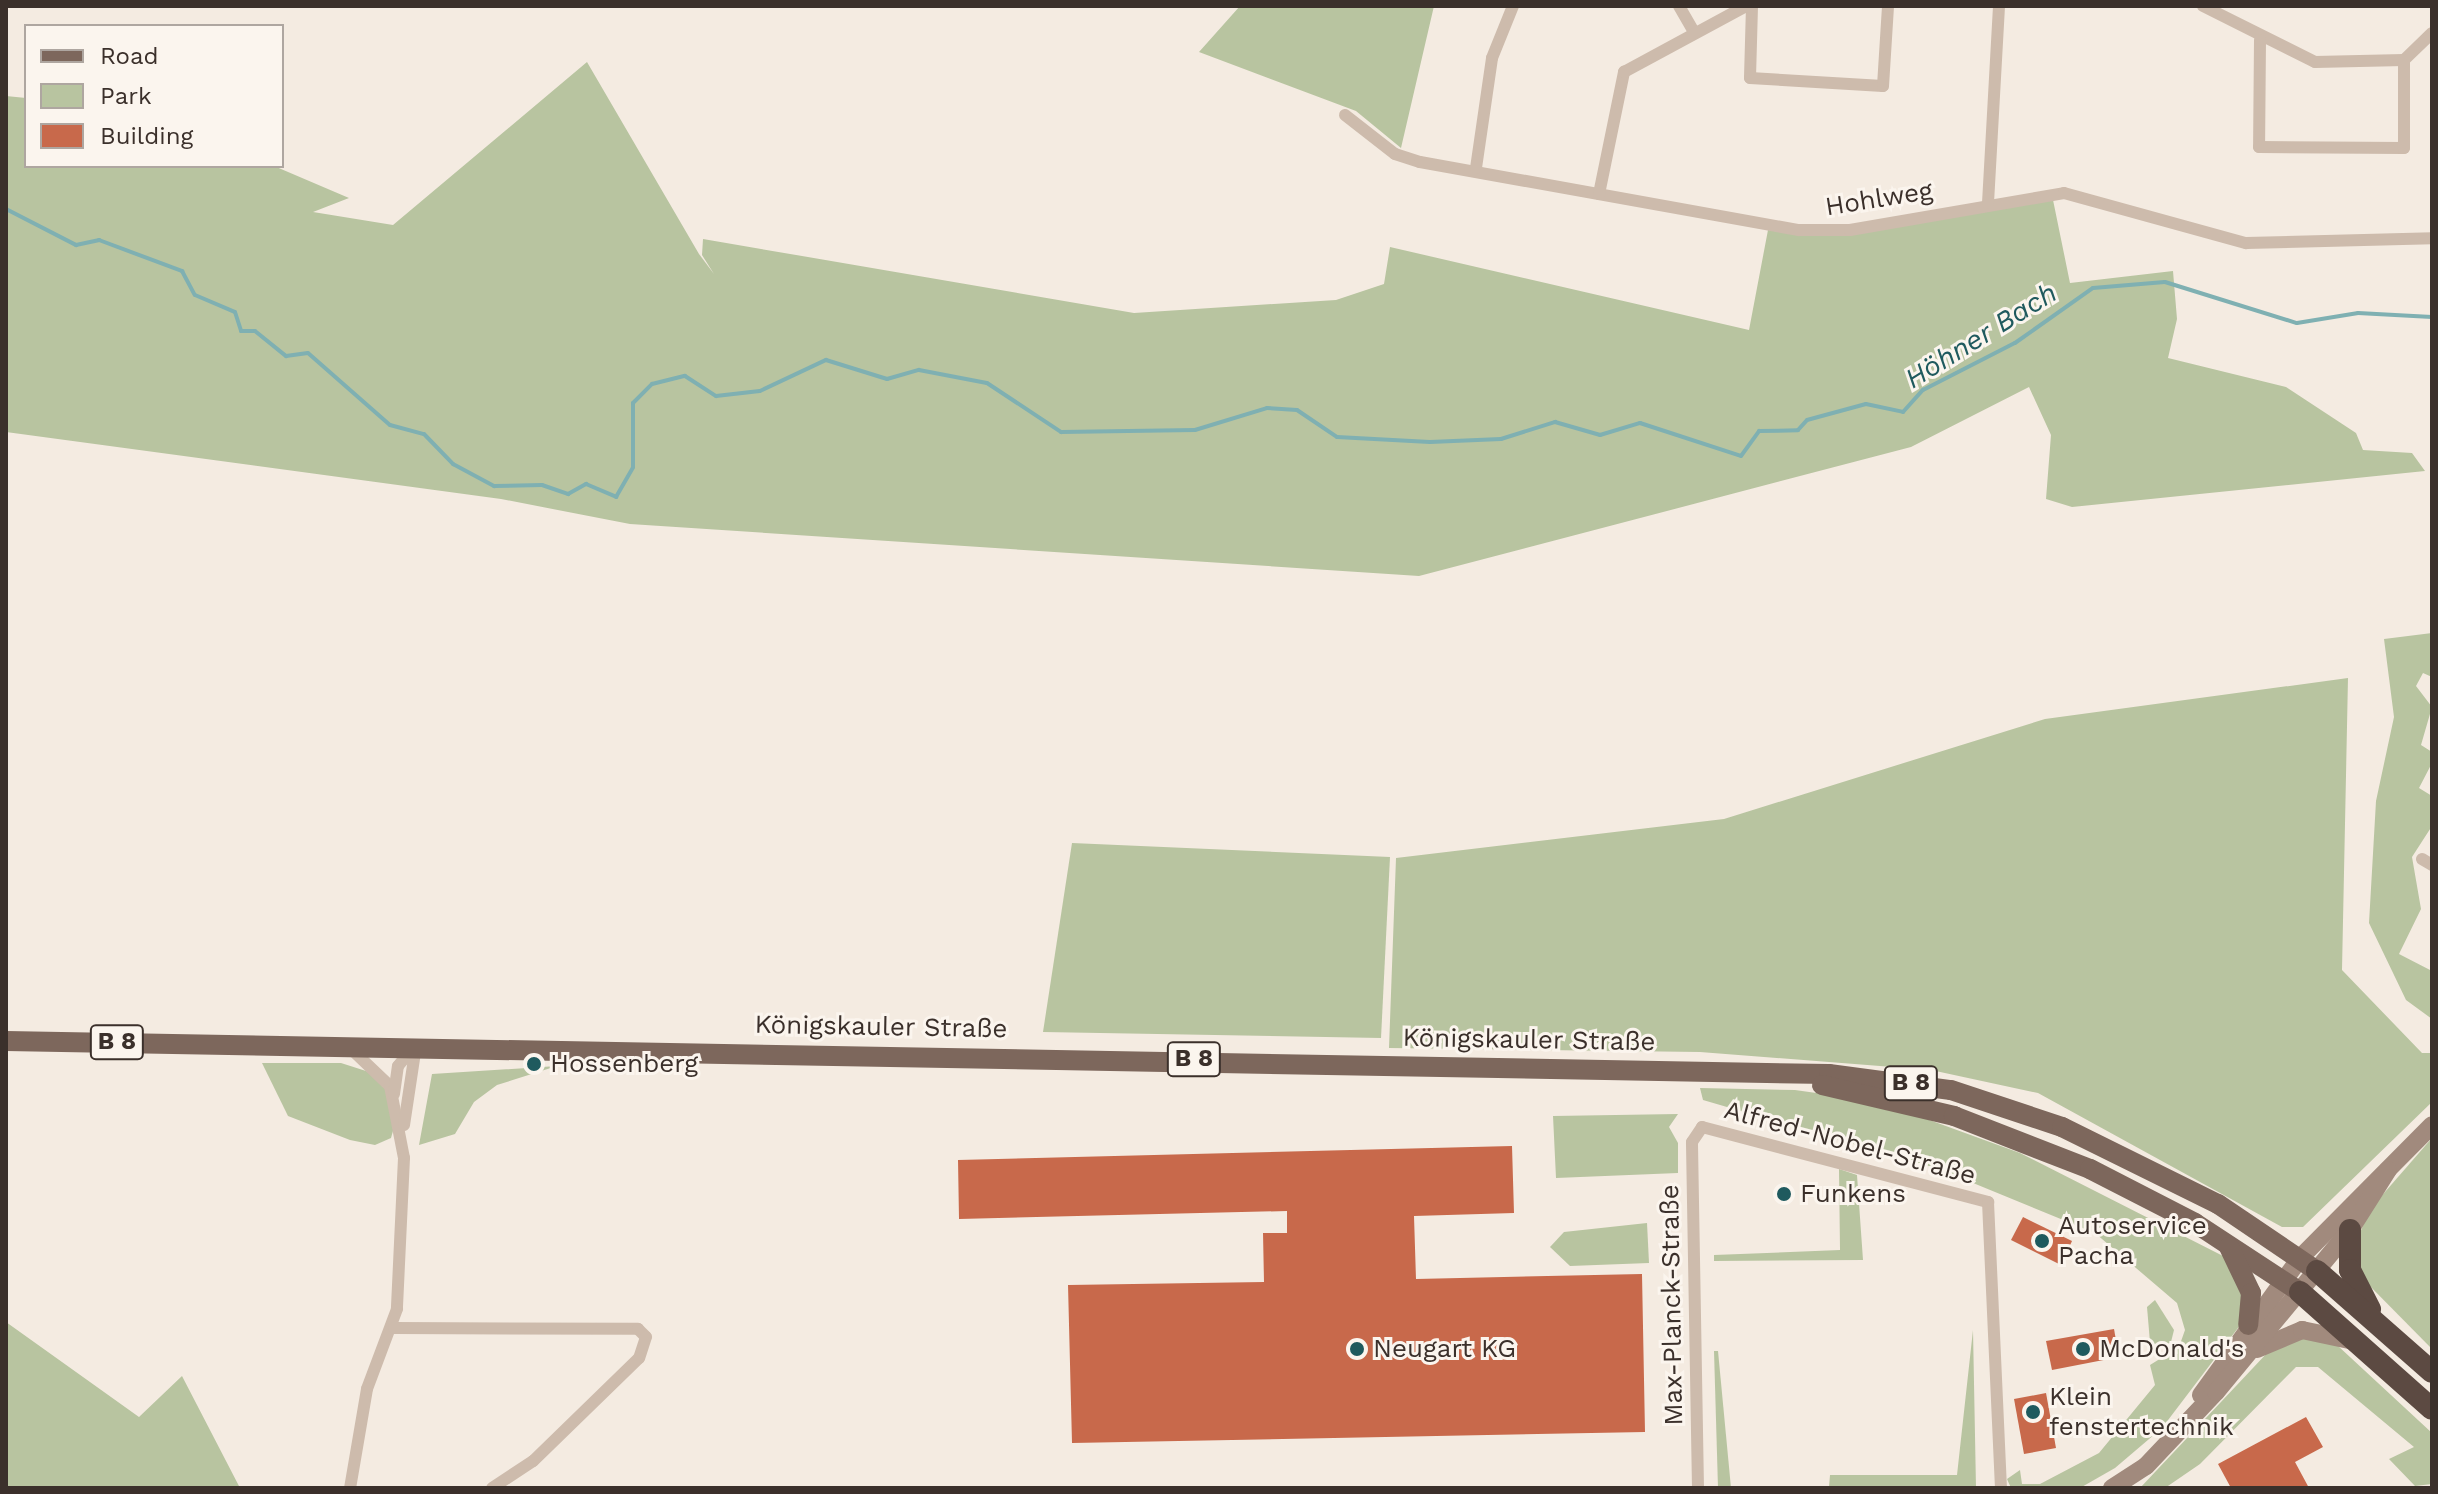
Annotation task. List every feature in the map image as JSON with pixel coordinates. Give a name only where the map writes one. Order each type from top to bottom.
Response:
[{"type":"highway","points":[[2350,1230],[2350,1270],[2377,1321]]},
{"type":"highway","points":[[2309,1265],[2432,1372]]},
{"type":"highway","points":[[2292,1286],[2361,1343],[2432,1409]]},
{"type":"main road","name":"Königskauler Straße","points":[[6,1041],[416,1046],[1871,1078],[1973,1096],[2109,1147],[2218,1204],[2309,1265]]},
{"type":"main road","name":"Königskauler Straße","points":[[1755,1074],[1899,1099],[2090,1169],[2225,1240]]},
{"type":"main road","points":[[2112,1488],[2180,1432],[2248,1354],[2309,1265],[2388,1170],[2432,1125]]},
{"type":"main road","points":[[2309,1265],[2350,1230],[2388,1170]]},
{"type":"main road","points":[[2225,1240],[2251,1293],[2248,1325]]},
{"type":"main road","name":"B 8","points":[[2225,1240],[2292,1286]]},
{"type":"main road","points":[[2180,1432],[2248,1325],[2292,1286]]},
{"type":"main road","points":[[2248,1354],[2302,1330],[2361,1343]]},
{"type":"street","points":[[1476,168],[1492,58],[1513,6]]},
{"type":"street","points":[[1679,6],[1694,32]]},
{"type":"street","points":[[1599,194],[1624,72],[1746,6]]},
{"type":"street","points":[[1752,6],[1750,78],[1883,86],[1888,6]]},
{"type":"street","points":[[1988,203],[1999,6]]},
{"type":"street","points":[[2203,6],[2260,40],[2315,62],[2404,60],[2432,33]]},
{"type":"street","points":[[2260,40],[2259,147],[2404,148],[2404,60]]},
{"type":"street","name":"Hohlweg","points":[[1345,115],[1395,154],[1599,194],[1824,232],[2064,193],[2246,243],[2432,238]]},
{"type":"street","points":[[347,1045],[394,1095]]},
{"type":"street","points":[[403,1126],[394,1095],[398,1066],[416,1046]]},
{"type":"street","points":[[350,1488],[367,1389],[394,1328],[403,1126],[416,1046]]},
{"type":"street","name":"Max-Planck-Straße","points":[[1698,1488],[1692,1142],[1702,1127]]},
{"type":"street","name":"Alfred-Nobel-Straße","points":[[1702,1127],[1988,1202],[2001,1488]]},
{"type":"street","points":[[394,1328],[638,1329],[646,1337],[639,1358],[533,1461],[492,1488]]},
{"type":"green space","points":[[1240,6],[1434,6],[1401,148],[1356,111],[1199,52]]},
{"type":"green space","points":[[587,62],[699,254],[714,274],[702,255],[703,239],[1134,313],[1336,300],[1384,284],[1390,247],[1749,330],[1768,230],[1799,235],[2052,195],[2070,283],[2173,271],[2177,319],[2168,358],[2286,387],[2356,433],[2363,450],[2412,453],[2425,471],[2072,507],[2046,499],[2051,435],[2029,387],[1911,447],[1419,576],[630,524],[501,499],[6,432],[6,96],[24,98],[24,168],[279,168],[349,198],[313,212],[393,225]]},
{"type":"green space","points":[[2432,633],[2432,677],[2423,673],[2416,686],[2432,707],[2421,745],[2432,752],[2432,763],[2419,788],[2432,796],[2432,826],[2412,857],[2421,909],[2399,954],[2432,971],[2432,1019],[2406,1000],[2369,923],[2376,801],[2394,717],[2384,639]]},
{"type":"green space","points":[[2348,678],[2342,970],[2422,1053],[2432,1053],[2432,1102],[2303,1227],[2282,1227],[2038,1093],[1931,1070],[1700,1052],[1389,1048],[1396,858],[1724,819],[2045,719]]},
{"type":"green space","points":[[1072,843],[1390,857],[1381,1038],[1043,1032]]},
{"type":"green space","points":[[262,1063],[341,1063],[366,1071],[387,1085],[396,1120],[391,1138],[375,1145],[350,1140],[288,1116]]},
{"type":"green space","points":[[557,1066],[497,1085],[474,1102],[455,1134],[419,1145],[432,1074]]},
{"type":"green space","points":[[1700,1088],[1795,1090],[1880,1102],[2020,1153],[2225,1257],[2244,1291],[2241,1324],[2162,1428],[2115,1468],[2080,1488],[2011,1488],[2007,1479],[2020,1470],[2022,1484],[2040,1484],[2099,1453],[2155,1385],[2150,1365],[2179,1347],[2185,1330],[2177,1303],[2095,1233],[1939,1169],[1703,1100]]},
{"type":"green space","points":[[1678,1114],[1669,1127],[1678,1143],[1678,1173],[1556,1178],[1553,1116]]},
{"type":"green space","points":[[2432,1138],[2432,1349],[2358,1274],[2353,1248],[2371,1208]]},
{"type":"green space","points":[[1839,1169],[1857,1175],[1863,1260],[1714,1261],[1714,1255],[1840,1250]]},
{"type":"green space","points":[[1647,1223],[1649,1263],[1570,1266],[1550,1247],[1564,1232]]},
{"type":"green space","points":[[2155,1300],[2174,1330],[2171,1342],[2151,1354],[2147,1307]]},
{"type":"green space","points":[[6,1322],[139,1417],[182,1376],[240,1488],[6,1488]]},
{"type":"green space","points":[[1973,1330],[1976,1488],[1790,1488],[1829,1487],[1830,1475],[1957,1475]]},
{"type":"green space","points":[[2307,1335],[2337,1345],[2432,1433],[2432,1484],[2415,1486],[2389,1459],[2414,1447],[2318,1367],[2296,1367],[2200,1464],[2165,1488],[2140,1488],[2268,1352]]},
{"type":"green space","points":[[1714,1351],[1718,1351],[1731,1488],[1718,1488]]},
{"type":"building","name":"Neugart KG","points":[[1512,1146],[1514,1213],[1414,1216],[1416,1279],[1642,1274],[1645,1432],[1072,1443],[1068,1285],[1264,1282],[1263,1233],[1287,1233],[1287,1211],[959,1219],[958,1160]]},
{"type":"building","name":"Autoservice Pacha","points":[[2023,1217],[2072,1241],[2061,1265],[2011,1240]]},
{"type":"building","name":"McDonald's","points":[[2114,1329],[2119,1357],[2052,1370],[2046,1341]]},
{"type":"building","name":"Klein fenstertechnik","points":[[2046,1393],[2056,1448],[2024,1454],[2014,1399]]},
{"type":"building","points":[[2306,1417],[2323,1447],[2295,1462],[2309,1488],[2231,1488],[2218,1464]]},
{"type":"waterway","name":"Höhner Bach","points":[[6,209],[76,245],[99,240],[182,271],[195,295],[235,312],[241,331],[255,331],[286,356],[308,353],[390,425],[424,434],[453,464],[494,486],[542,485],[568,494],[586,484],[616,497],[633,467],[633,403],[652,384],[685,376],[716,396],[760,391],[826,360],[887,379],[919,370],[987,383],[1061,432],[1195,430],[1267,408],[1297,410],[1337,437],[1430,442],[1501,439],[1555,422],[1600,435],[1640,423],[1741,456],[1759,431],[1798,430],[1807,420],[1866,404],[1903,412],[1923,390],[2015,343],[2093,288],[2165,282],[2297,323],[2358,313],[2432,317]]},
{"type":"place","name":"Hossenberg","points":[[534,1064]]},
{"type":"place","name":"Funkens","points":[[1784,1194]]},
{"type":"place","name":"Autoservice Pacha","points":[[2042,1241]]},
{"type":"place","name":"Neugart KG","points":[[1357,1349]]},
{"type":"place","name":"McDonald's","points":[[2083,1349]]},
{"type":"place","name":"Klein fenstertechnik","points":[[2033,1412]]}]
